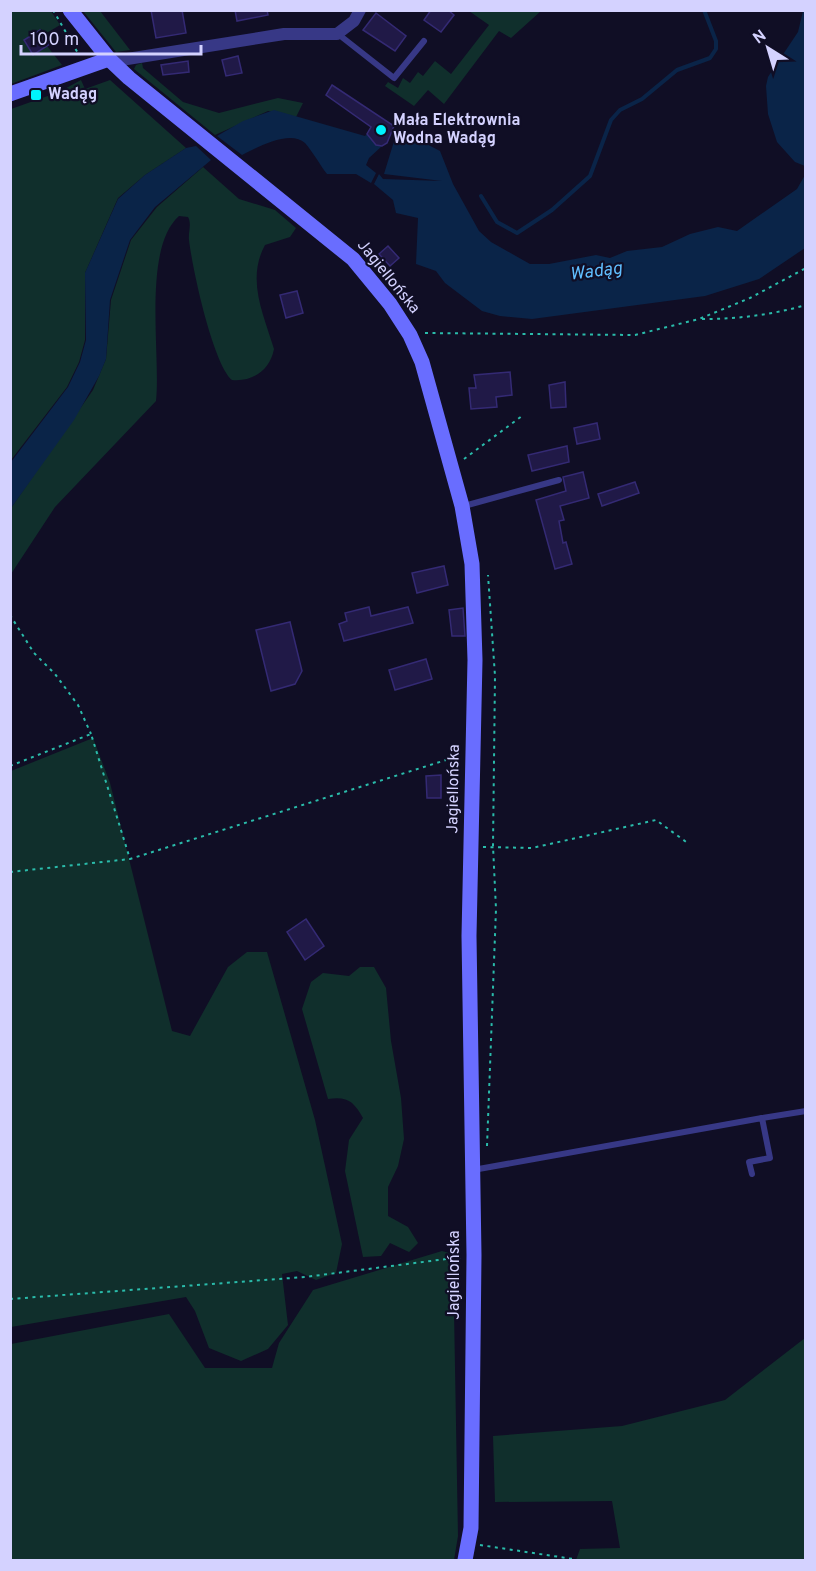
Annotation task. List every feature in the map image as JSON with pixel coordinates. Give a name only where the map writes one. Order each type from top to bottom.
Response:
[{"type":"street","name":"Jagiellońska","points":[[70,10],[109,59],[186,125],[353,259],[390,304],[410,335],[428,382],[452,466],[472,564],[475,660],[469,936],[479,1168],[474,1256],[471,1528],[465,1560]]},
{"type":"street","points":[[10,94],[109,59],[121,60],[284,34],[337,34],[354,21],[360,10]]},
{"type":"lane","points":[[337,34],[394,78],[424,41]]},
{"type":"lane","points":[[462,506],[559,480]]},
{"type":"lane","points":[[479,1168],[806,1112]]},
{"type":"lane","points":[[752,1174],[749,1162],[770,1158],[762,1118]]},
{"type":"path","points":[[53,10],[81,60]]},
{"type":"path","points":[[410,335],[548,333],[635,335],[699,319],[750,298],[806,268]]},
{"type":"path","points":[[699,319],[734,319],[773,314],[806,305]]},
{"type":"path","points":[[452,466],[522,416]]},
{"type":"path","points":[[479,1168],[496,909],[493,846],[495,676],[488,575]]},
{"type":"path","points":[[10,615],[34,653],[55,674],[78,705],[91,734],[130,859]]},
{"type":"path","points":[[10,766],[91,734]]},
{"type":"path","points":[[10,872],[130,859],[473,752]]},
{"type":"path","points":[[471,848],[493,846],[532,848],[656,820],[689,844]]},
{"type":"path","points":[[10,1299],[305,1277],[474,1256]]},
{"type":"path","points":[[468,1543],[573,1559]]},
{"type":"green space","points":[[10,11],[51,11],[60,25],[45,34],[41,29],[24,41],[33,55],[47,46],[62,65],[11,84]]},
{"type":"green space","points":[[83,11],[100,11],[130,50],[116,52]]},
{"type":"green space","points":[[469,11],[541,11],[511,38],[499,31],[444,104],[428,90],[414,106],[385,86],[388,82],[398,88],[403,78],[410,83],[418,72],[423,76],[435,61],[451,74],[489,25]]},
{"type":"green space","points":[[142,63],[143,68],[183,102],[219,113],[278,98],[303,103],[296,117],[268,111],[215,135],[134,69],[136,65]]},
{"type":"green space","points":[[81,80],[85,89],[110,80],[186,148],[145,175],[118,198],[85,273],[85,340],[79,362],[67,387],[11,460],[11,109],[59,92]]},
{"type":"green space","points":[[203,167],[239,199],[275,210],[296,228],[290,237],[265,245],[257,271],[259,297],[274,349],[269,363],[259,373],[247,379],[232,380],[225,370],[211,336],[199,292],[189,240],[189,220],[188,217],[179,216],[168,232],[160,252],[156,304],[156,401],[55,507],[11,574],[11,508],[93,390],[106,359],[111,300],[131,240],[157,207]]},
{"type":"green space","points":[[93,738],[110,783],[172,1031],[190,1036],[228,967],[247,952],[267,952],[315,1120],[342,1244],[336,1273],[316,1280],[297,1271],[282,1274],[288,1325],[268,1349],[241,1361],[209,1348],[195,1311],[186,1297],[11,1327],[11,771]]},
{"type":"green space","points":[[360,967],[374,967],[386,988],[391,1041],[401,1098],[404,1139],[398,1166],[388,1187],[388,1216],[408,1227],[418,1243],[409,1252],[390,1243],[381,1256],[363,1257],[345,1171],[349,1140],[363,1118],[350,1101],[341,1098],[328,1099],[302,1009],[311,982],[323,973],[349,976]]},
{"type":"green space","points":[[442,1251],[453,1254],[458,1536],[454,1560],[11,1560],[11,1344],[169,1314],[205,1368],[272,1368],[279,1343],[313,1290]]},
{"type":"green space","points":[[805,1338],[805,1560],[576,1560],[580,1549],[620,1548],[612,1501],[495,1502],[493,1436],[622,1426],[725,1400]]},
{"type":"water","points":[[803,11],[806,11],[805,166],[795,162],[777,142],[768,114],[766,86],[768,77],[798,32]]},
{"type":"water","points":[[274,110],[365,136],[367,134],[376,145],[382,146],[369,158],[366,165],[376,173],[371,183],[356,174],[327,174],[305,143],[299,139],[273,141],[242,155],[217,136],[243,121]]},
{"type":"water","points":[[413,137],[440,151],[453,184],[479,231],[491,242],[530,264],[549,264],[596,255],[610,258],[627,251],[662,247],[690,234],[718,227],[737,231],[797,189],[805,175],[805,248],[759,279],[705,296],[532,319],[500,316],[482,311],[445,283],[436,271],[416,264],[418,218],[396,213],[393,200],[374,184],[379,174],[383,179],[442,181],[384,174],[395,138]]},
{"type":"water","points":[[196,146],[211,160],[155,207],[130,240],[110,300],[106,359],[99,376],[74,420],[11,508],[11,462],[68,387],[80,362],[86,340],[85,273],[118,199],[145,175],[186,148]]},
{"type":"building","points":[[151,10],[182,10],[186,33],[156,38]]},
{"type":"building","points":[[235,10],[267,10],[268,15],[237,21]]},
{"type":"building","points":[[431,10],[448,10],[454,15],[441,32],[424,20]]},
{"type":"building","points":[[376,13],[406,36],[395,51],[363,30]]},
{"type":"building","points":[[40,30],[50,44],[33,55],[24,40]]},
{"type":"building","points":[[238,56],[242,73],[226,76],[222,60]]},
{"type":"building","points":[[188,61],[189,72],[163,75],[161,65]]},
{"type":"building","points":[[332,85],[394,126],[387,143],[382,146],[376,145],[367,134],[371,127],[326,95]]},
{"type":"building","points":[[388,246],[399,258],[390,266],[379,254]]},
{"type":"building","points":[[297,291],[303,313],[286,318],[280,295]]},
{"type":"building","points":[[510,372],[512,395],[496,397],[497,407],[471,409],[469,388],[476,388],[474,375]]},
{"type":"building","points":[[565,382],[566,407],[551,408],[549,385]]},
{"type":"building","points":[[597,423],[600,439],[577,444],[574,428]]},
{"type":"building","points":[[567,446],[569,462],[532,471],[528,455]]},
{"type":"building","points":[[583,472],[589,498],[560,506],[564,520],[559,521],[563,543],[566,542],[572,564],[555,569],[536,500],[566,491],[563,477]]},
{"type":"building","points":[[635,482],[639,493],[602,506],[598,494]]},
{"type":"building","points":[[444,566],[448,585],[417,593],[412,573]]},
{"type":"building","points":[[369,607],[371,616],[408,607],[413,623],[344,641],[339,624],[347,621],[345,613]]},
{"type":"building","points":[[463,608],[465,636],[452,636],[449,610]]},
{"type":"building","points":[[290,622],[302,671],[295,684],[271,691],[256,630]]},
{"type":"building","points":[[426,659],[432,679],[395,690],[389,670]]},
{"type":"building","points":[[441,775],[441,798],[427,798],[426,776]]},
{"type":"building","points":[[306,919],[324,946],[305,960],[287,932]]},
{"type":"waterway","points":[[481,196],[497,222],[517,233],[552,210],[590,176],[611,120],[620,110],[642,99],[677,70],[710,58],[716,49],[716,41],[704,10]]},
{"type":"place","name":"Wadąg","points":[[36,95]]},
{"type":"place","name":"Mała Elektrownia Wodna Wadąg","points":[[381,130]]}]
